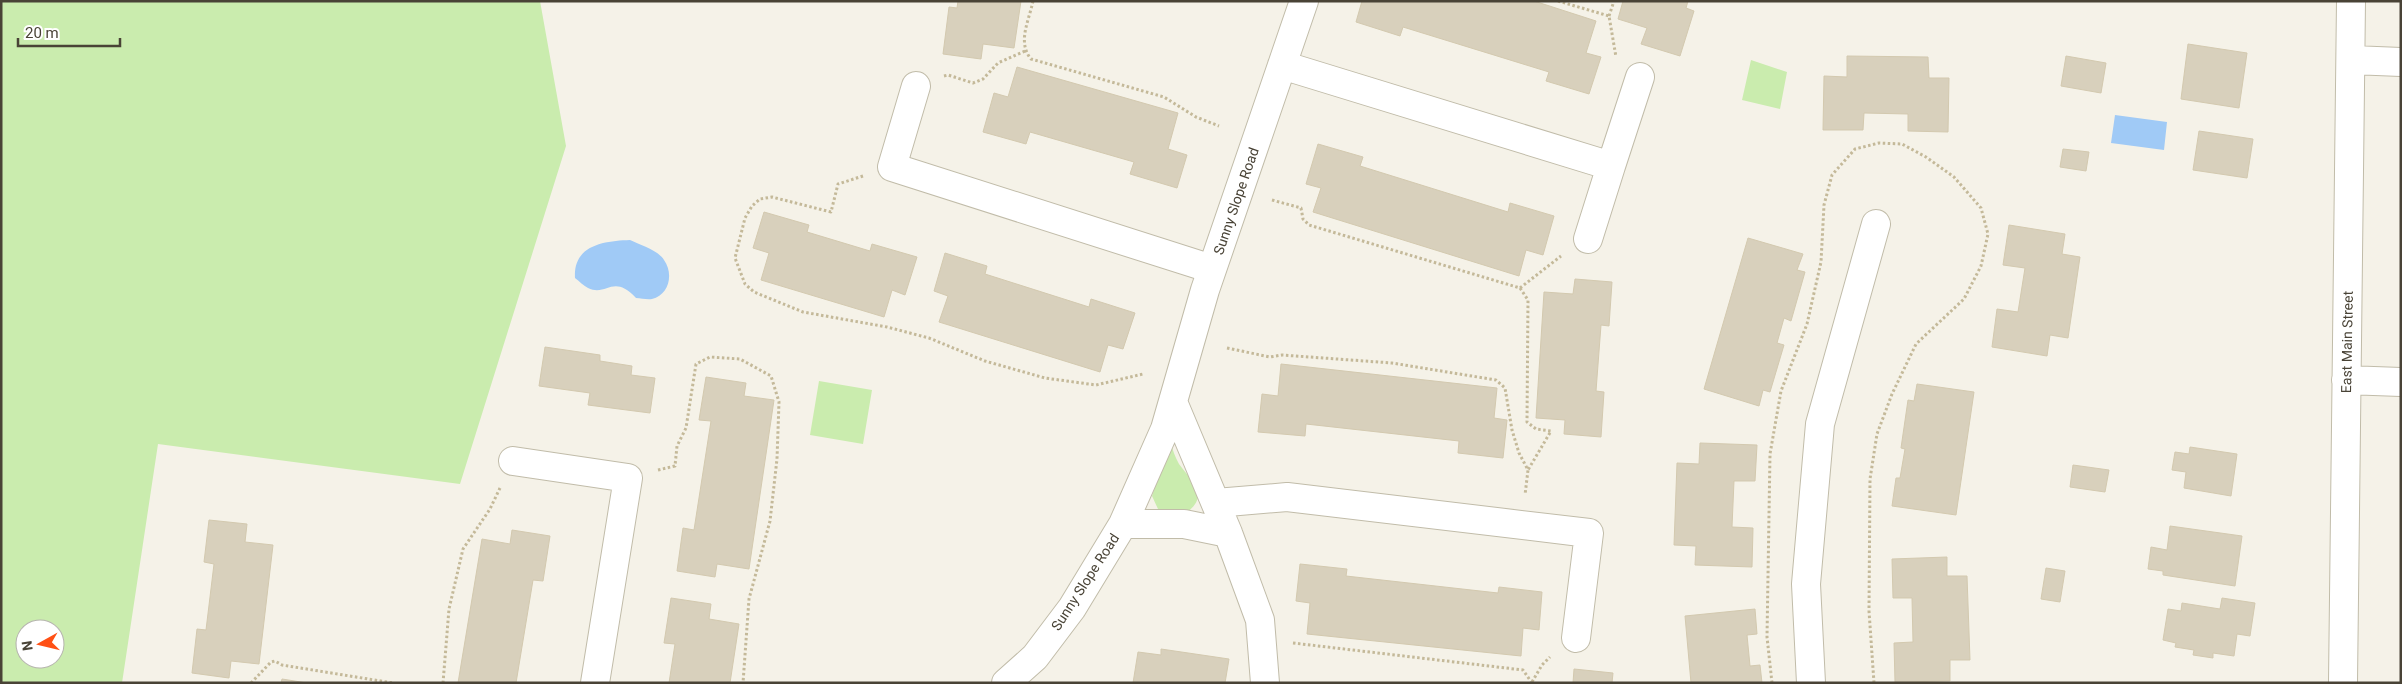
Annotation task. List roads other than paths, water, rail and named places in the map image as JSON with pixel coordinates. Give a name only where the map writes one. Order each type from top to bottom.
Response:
[{"type":"street","name":"Sunny Slope Road","points":[[1006,683],[1035,657],[1072,608],[1123,524],[1165,429],[1212,269],[1304,1]]},
{"type":"street","name":"East Main Street","points":[[2343,683],[2352,60],[2351,1]]},
{"type":"street","points":[[2352,60],[2401,62]]},
{"type":"street","points":[[1282,65],[1612,166]]},
{"type":"street","points":[[1579,249],[1612,166],[1640,77]]},
{"type":"street","points":[[916,86],[892,167],[1212,269]]},
{"type":"street","points":[[1811,683],[1806,584],[1820,424],[1876,224]]},
{"type":"street","points":[[2346,380],[2401,382]]},
{"type":"street","points":[[1173,402],[1228,533],[1260,620],[1265,683]]},
{"type":"street","points":[[513,461],[628,478],[595,683]]},
{"type":"street","points":[[1216,504],[1287,497],[1588,533],[1576,638]]},
{"type":"street","name":"Sunny Slope Road","points":[[1123,524],[1184,524],[1228,533]]},
{"type":"water","points":[[2115,115],[2167,122],[2164,150],[2111,143]]},
{"type":"water","points":[[630,240],[658,253],[667,266],[669,271],[668,283],[666,289],[658,297],[650,299],[636,298],[628,291],[616,286],[595,290],[586,287],[575,278],[579,258],[592,247],[610,242]]}]
